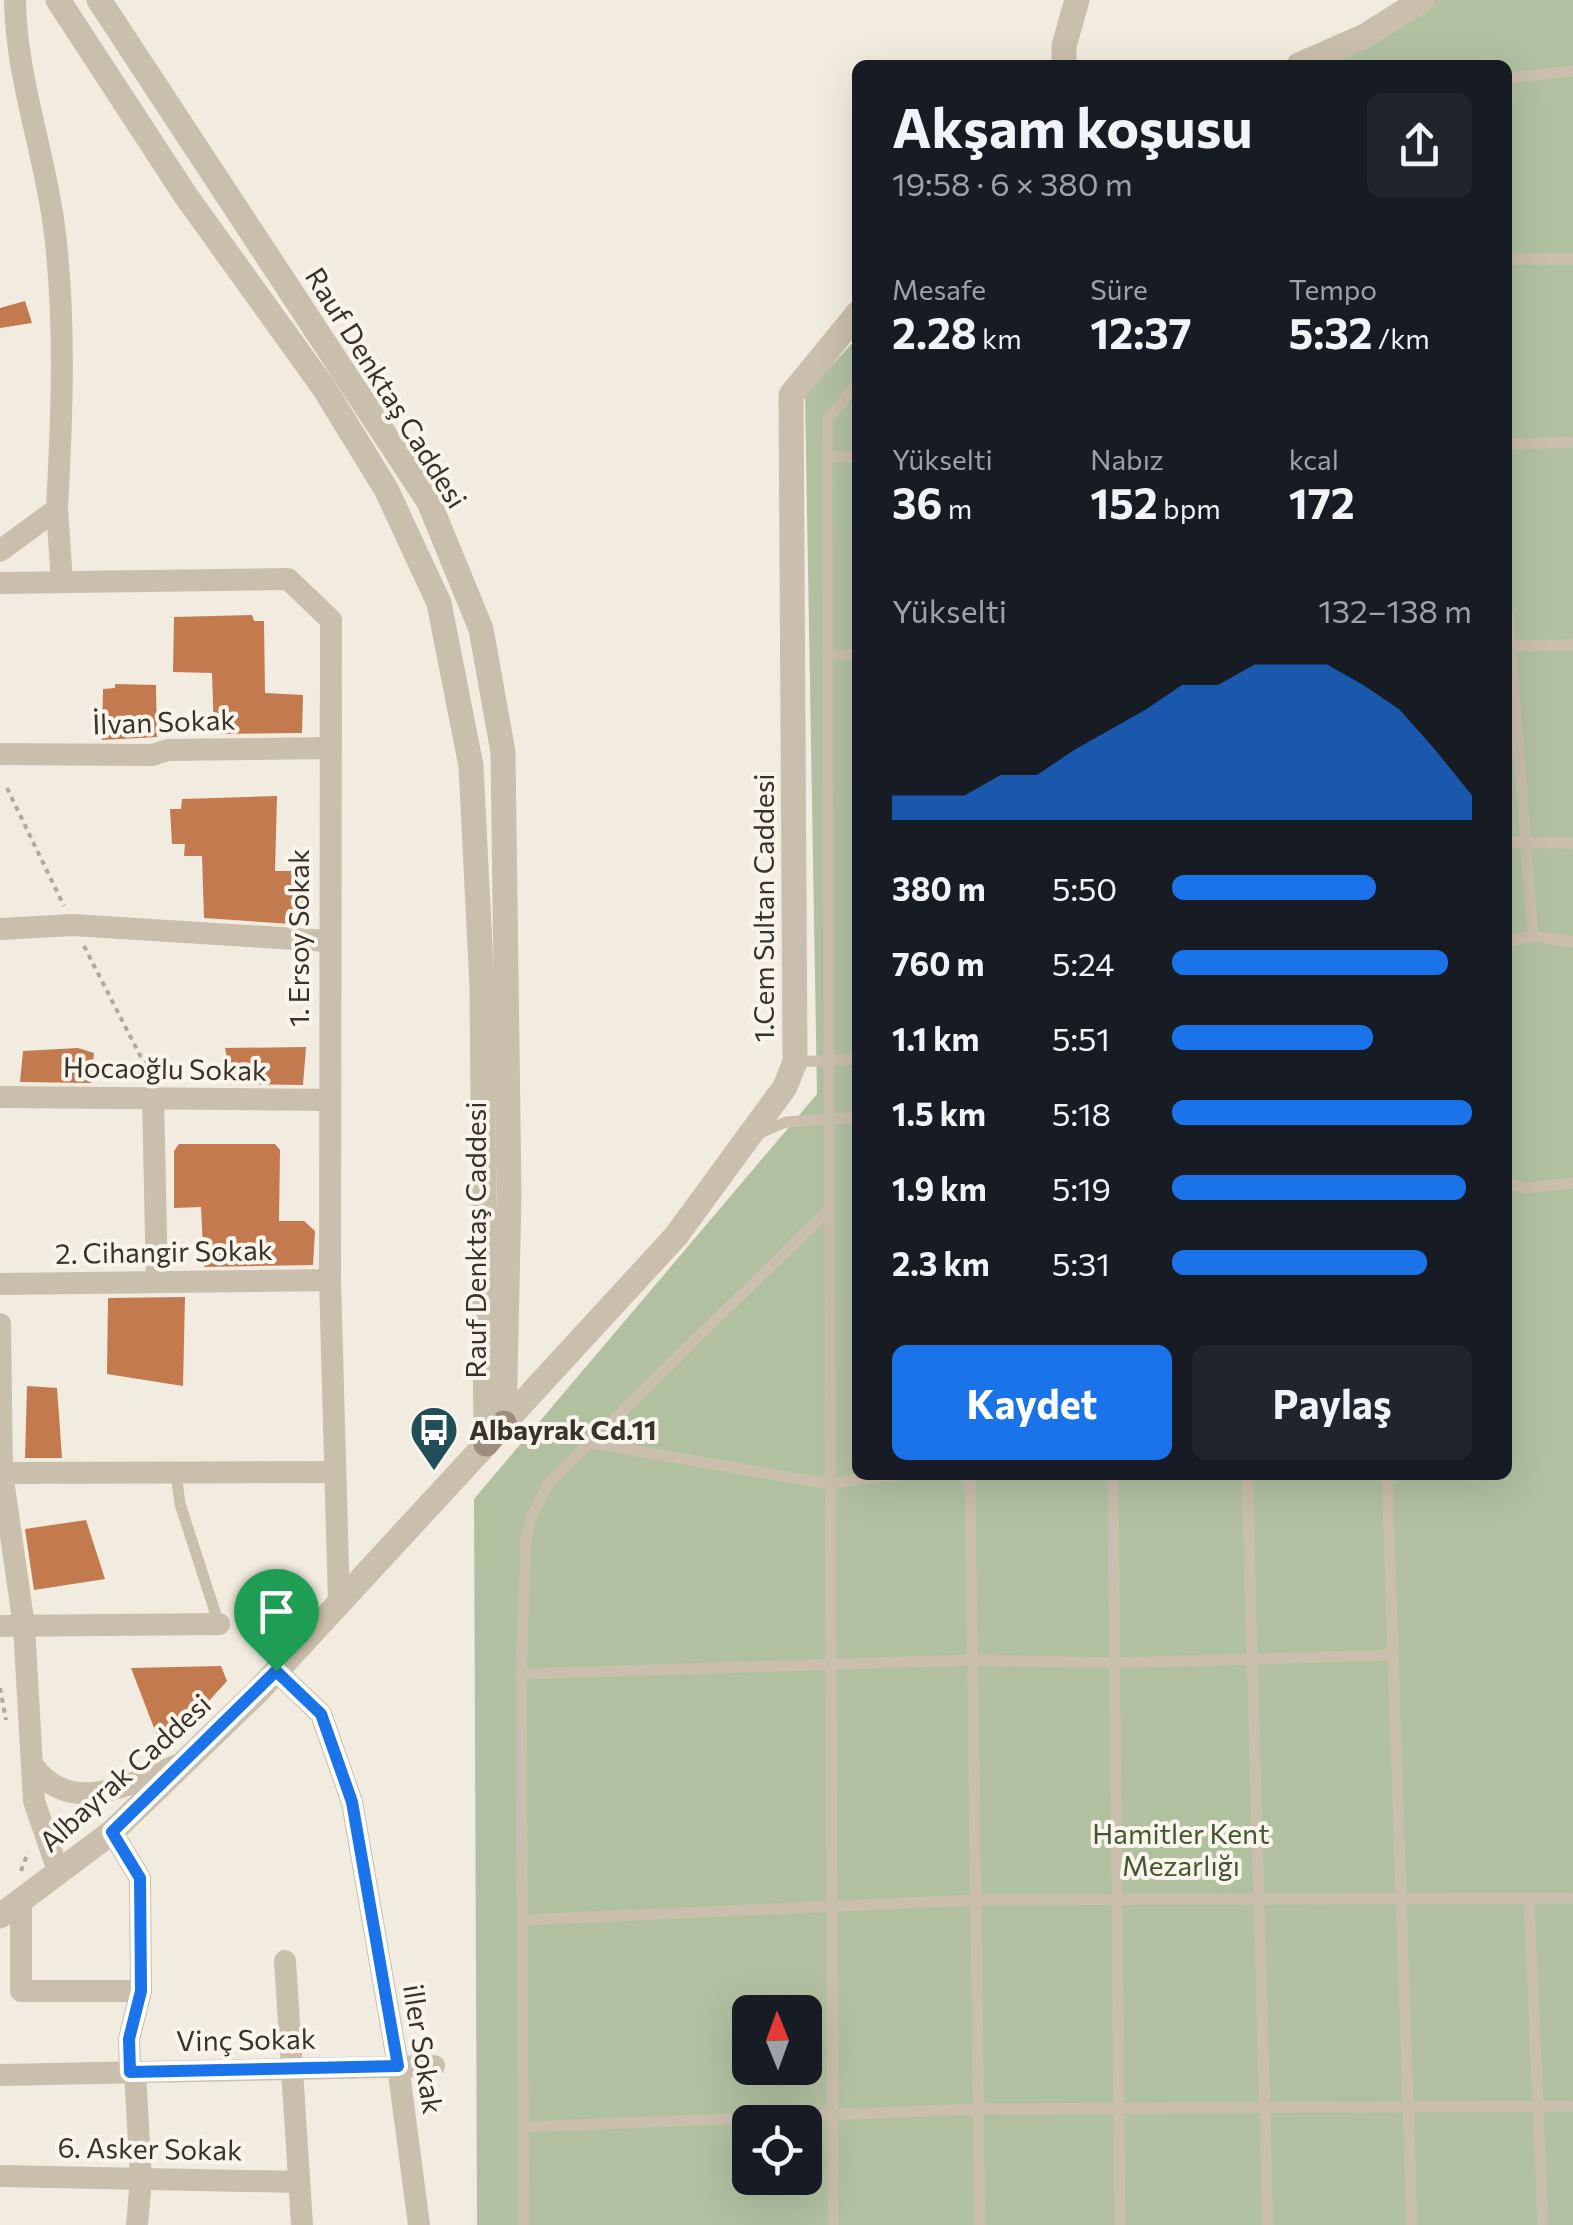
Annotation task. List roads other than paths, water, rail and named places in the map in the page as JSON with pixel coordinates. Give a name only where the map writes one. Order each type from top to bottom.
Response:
[{"type":"main road","points":[[486,1444],[504,1422]]},
{"type":"street","points":[[15,0],[16,38],[54,225],[60,331],[57,509],[62,582]]},
{"type":"street","name":"Rauf Denktaş Caddesi","points":[[58,0],[186,196],[324,388],[386,489],[439,602],[471,766],[482,1005],[486,1444]]},
{"type":"street","name":"Rauf Denktaş Caddesi","points":[[99,0],[429,502],[481,629],[503,752],[509,1195],[504,1422]]},
{"type":"street","points":[[1064,60],[1077,0]]},
{"type":"street","points":[[1310,60],[1365,36],[1422,0]]},
{"type":"street","name":"1.Cem Sultan Caddesi","points":[[504,1422],[676,1236],[785,1087],[795,1062],[791,394],[852,320]]},
{"type":"street","points":[[0,551],[57,509]]},
{"type":"street","name":"1. Ersoy Sokak","points":[[0,582],[288,578],[331,620],[330,1280],[339,1604]]},
{"type":"street","name":"İlvan Sokak","points":[[0,754],[152,755],[168,750],[331,748]]},
{"type":"street","points":[[0,929],[74,925],[143,933],[328,941]]},
{"type":"street","name":"Hocaoğlu Sokak","points":[[0,1097],[329,1100]]},
{"type":"street","points":[[153,1098],[157,1282]]},
{"type":"street","name":"2. Cihangir Sokak","points":[[0,1284],[330,1280]]},
{"type":"street","points":[[0,1324],[1,1474],[12,1626],[34,1801],[59,1874]]},
{"type":"street","name":"Albayrak Caddesi","points":[[11,1909],[112,1832],[184,1763],[276,1671],[486,1444]]},
{"type":"street","points":[[1,1474],[335,1472]]},
{"type":"street","points":[[12,1626],[219,1624]]},
{"type":"street","name":"iller Sokak","points":[[276,1671],[321,1714],[352,1802],[398,2066],[419,2225]]},
{"type":"street","points":[[32,1764],[52,1788],[99,1795],[184,1763]]},
{"type":"street","points":[[112,1832],[140,1878],[141,1991],[129,2039],[141,2179],[137,2225]]},
{"type":"street","points":[[11,1909],[21,1991],[141,1991]]},
{"type":"street","points":[[285,1961],[302,2225]]},
{"type":"street","name":"Vinç Sokak","points":[[0,2075],[434,2066]]},
{"type":"street","name":"6. Asker Sokak","points":[[0,2176],[299,2182]]},
{"type":"lane","points":[[1512,78],[1573,71]]},
{"type":"lane","points":[[1512,259],[1573,259]]},
{"type":"lane","points":[[833,2225],[827,457],[828,418],[852,390]]},
{"type":"lane","points":[[1512,444],[1573,442]]},
{"type":"lane","points":[[827,457],[852,457]]},
{"type":"lane","points":[[1512,646],[1573,646]]},
{"type":"lane","points":[[827,656],[852,655]]},
{"type":"lane","points":[[1512,690],[1533,936]]},
{"type":"lane","points":[[1512,842],[1573,843]]},
{"type":"lane","points":[[1512,940],[1533,936],[1573,942]]},
{"type":"lane","points":[[795,1062],[852,1060]]},
{"type":"lane","points":[[747,1139],[786,1122],[852,1118]]},
{"type":"lane","points":[[1512,1185],[1525,1188],[1573,1183]]},
{"type":"lane","points":[[524,2225],[521,1674],[530,1520],[548,1484],[829,1209]]},
{"type":"lane","points":[[591,1443],[829,1484],[857,1480]]},
{"type":"lane","points":[[176,1473],[180,1504],[219,1624]]},
{"type":"lane","points":[[970,1480],[980,2225]]},
{"type":"lane","points":[[1113,1480],[1120,2225]]},
{"type":"lane","points":[[1247,1480],[1268,2225]]},
{"type":"lane","points":[[1388,1480],[1412,2225]]},
{"type":"lane","points":[[521,1674],[972,1660],[1114,1663],[1393,1655]]},
{"type":"lane","points":[[1529,1898],[1543,2225]]},
{"type":"lane","points":[[524,1920],[974,1900],[1573,1898]]},
{"type":"lane","points":[[524,2126],[978,2109],[1573,2106]]},
{"type":"place","name":"Albayrak Cd.11","points":[[434,1472]]},
{"type":"park label","name":"Hamitler Kent Mezarlığı","points":[[1181,1850]]}]
